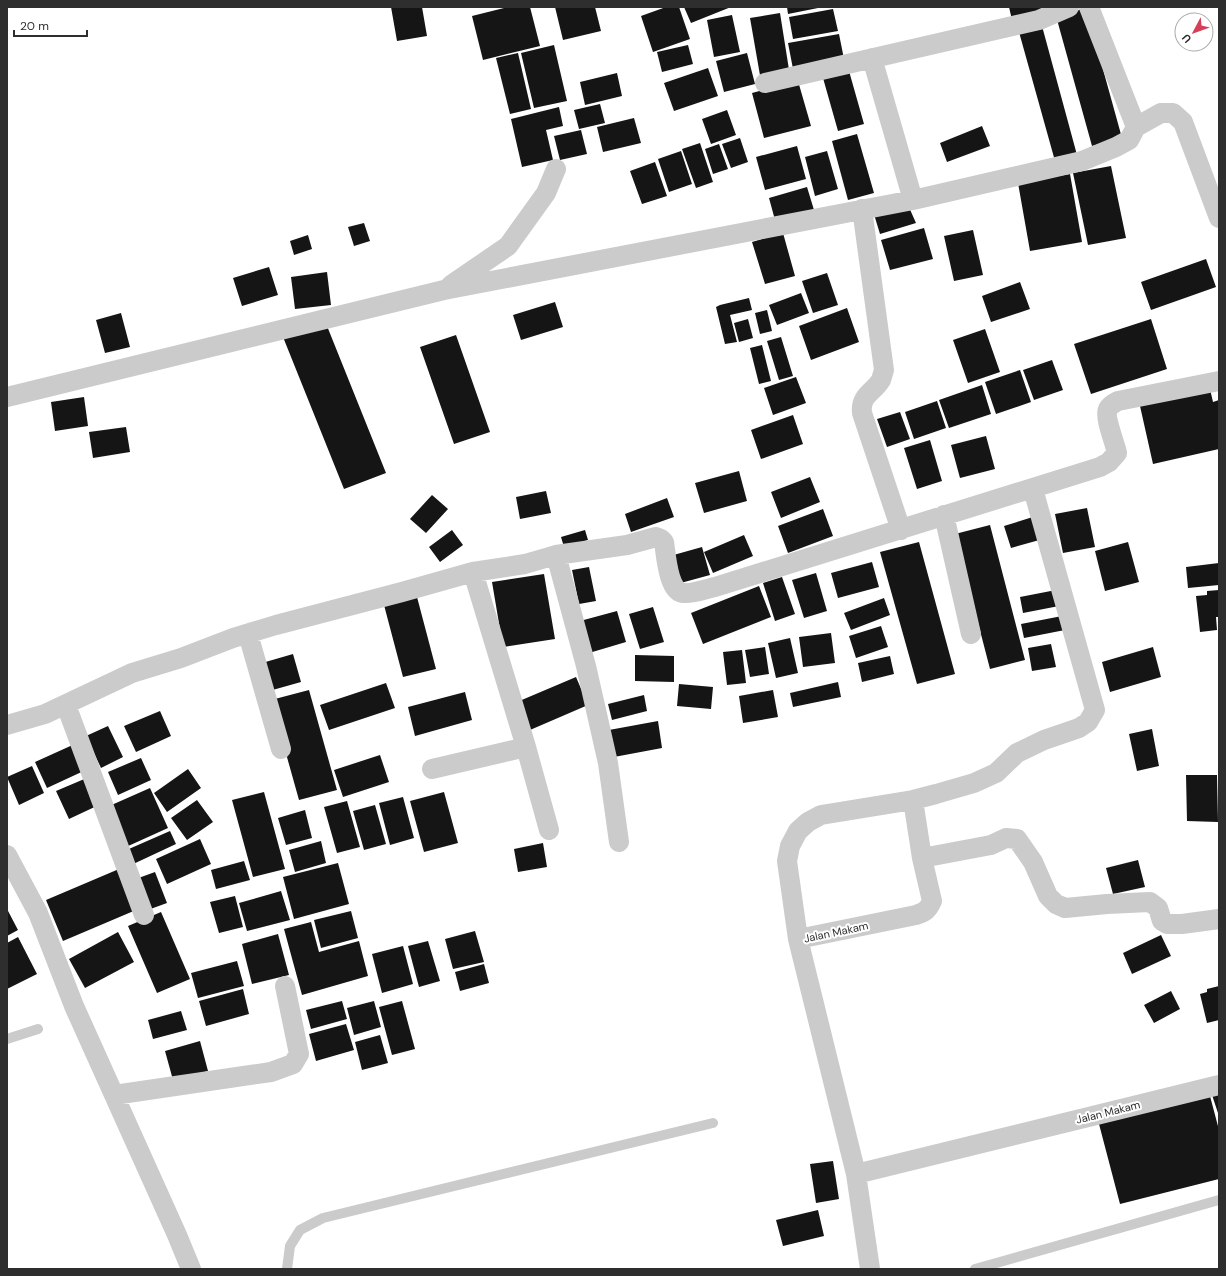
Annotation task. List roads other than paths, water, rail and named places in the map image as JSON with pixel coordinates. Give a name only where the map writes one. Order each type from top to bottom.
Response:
[{"type":"street","points":[[765,83],[1039,20],[1069,7]]},
{"type":"street","points":[[1089,7],[1136,128]]},
{"type":"street","points":[[872,58],[913,200]]},
{"type":"street","points":[[7,397],[444,290],[913,200],[1082,161],[1129,140],[1136,128],[1161,113],[1173,113],[1183,122],[1219,218]]},
{"type":"street","points":[[444,290],[508,246],[546,194],[556,169]]},
{"type":"street","points":[[862,209],[884,370],[878,384],[864,398],[861,405],[862,413],[901,530]]},
{"type":"street","points":[[7,725],[45,714],[132,673],[181,658],[248,634],[330,610],[473,572],[525,564],[556,555],[627,545],[656,537],[664,542],[672,584],[676,590],[683,594],[715,587],[1100,467],[1109,462],[1117,453],[1106,414],[1113,404],[1118,401],[1219,381]]},
{"type":"street","points":[[798,939],[787,861],[790,846],[798,832],[808,822],[821,815],[913,800],[974,783],[996,773],[1016,753],[1044,740],[1079,728],[1088,722],[1095,710],[1033,489]]},
{"type":"street","points":[[944,515],[971,634]]},
{"type":"street","points":[[556,555],[586,666],[608,763],[619,842]]},
{"type":"street","points":[[473,572],[526,747],[549,830]]},
{"type":"street","points":[[248,634],[281,749]]},
{"type":"street","points":[[66,705],[144,915]]},
{"type":"street","points":[[432,769],[526,747]]},
{"type":"street","name":"Jalan Makam","points":[[870,1269],[856,1174],[798,939],[916,915],[925,912],[929,908],[932,902],[922,858],[913,800]]},
{"type":"street","points":[[922,858],[991,845],[1006,838],[1017,839],[1033,862],[1048,896],[1056,904],[1065,908],[1150,902],[1158,908],[1162,921],[1167,924],[1182,924],[1219,919]]},
{"type":"street","points":[[7,855],[38,913],[74,1006],[178,1235],[191,1269]]},
{"type":"street","points":[[114,1095],[272,1072],[293,1064],[299,1054],[286,986]]},
{"type":"street","name":"Jalan Makam","points":[[856,1174],[1219,1085]]},
{"type":"lane","points":[[7,1039],[38,1029]]},
{"type":"lane","points":[[287,1269],[290,1246],[300,1230],[323,1218],[713,1123]]},
{"type":"lane","points":[[975,1269],[1219,1200]]}]
